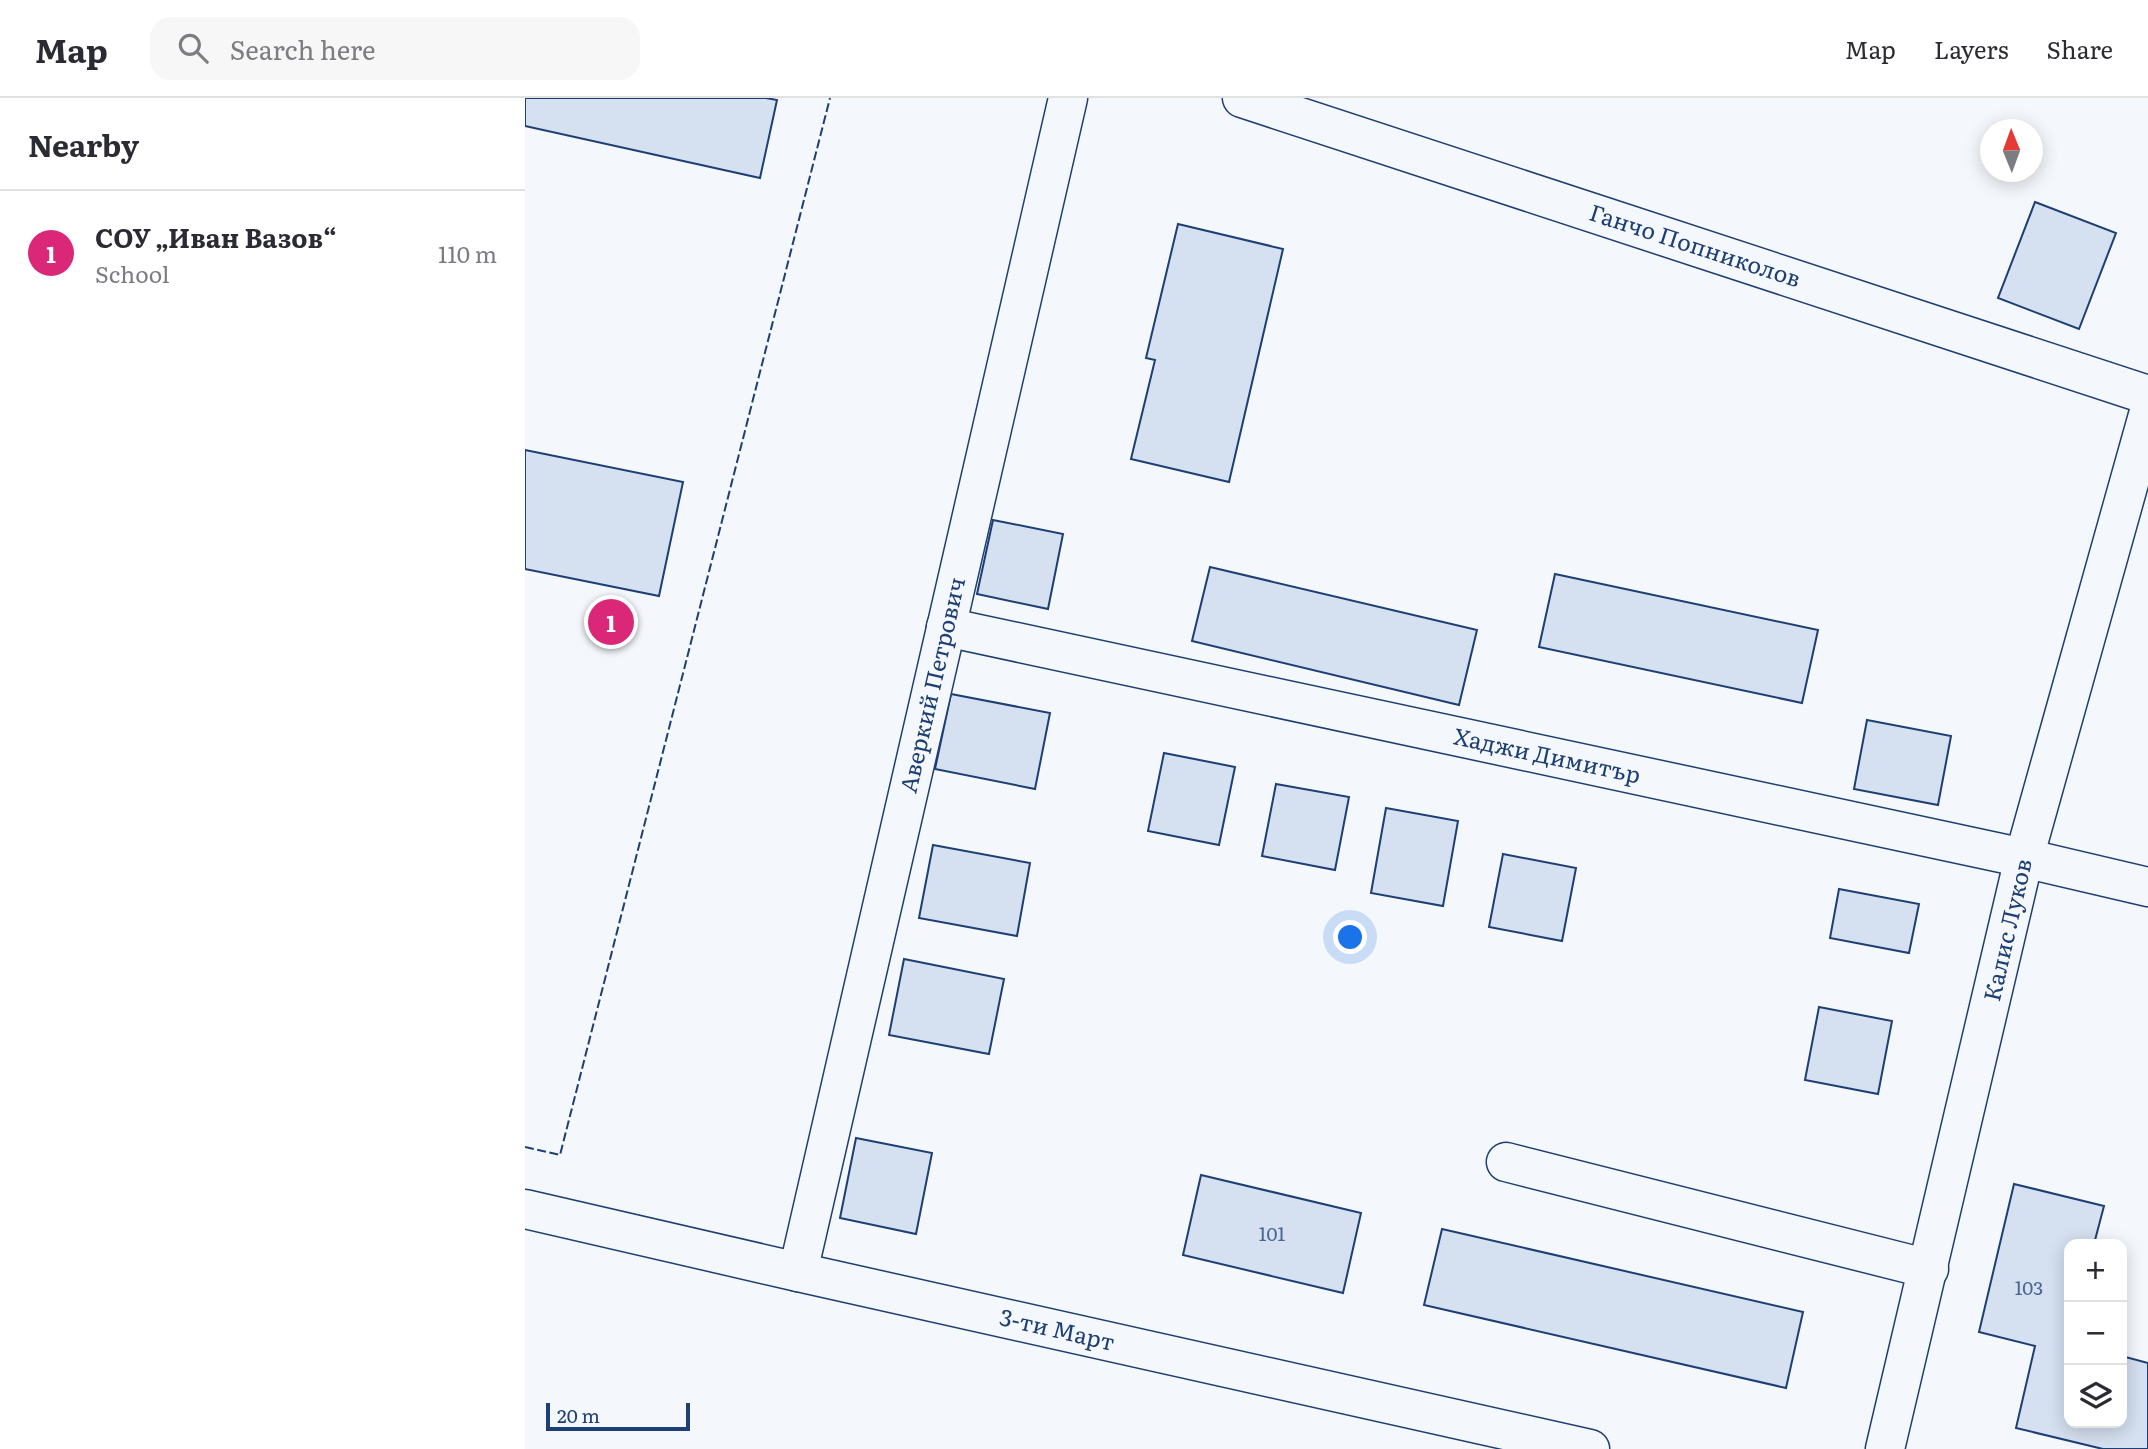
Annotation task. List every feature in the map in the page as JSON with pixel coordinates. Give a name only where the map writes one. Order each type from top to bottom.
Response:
[{"type":"street","name":"Аверкий Петрович","points":[[797,1272],[1068,98]]},
{"type":"street","name":"Ганчо Попниколов","points":[[1242,98],[2148,395]]},
{"type":"street","name":"Калис Луков","points":[[1885,1449],[2024,858],[2148,415]]},
{"type":"street","name":"Хаджи Димитър","points":[[946,627],[2024,858],[2148,887]]},
{"type":"street","points":[[1506,1162],[1929,1269]]},
{"type":"street","name":"3-ти Март","points":[[525,1209],[1590,1449]]},
{"type":"building","points":[[525,98],[777,100],[760,178],[525,126]]},
{"type":"building","points":[[2035,202],[2116,233],[2079,329],[1998,298]]},
{"type":"building","points":[[1178,224],[1283,249],[1229,482],[1131,459],[1155,360],[1146,358]]},
{"type":"building","points":[[525,450],[683,482],[659,596],[525,569]]},
{"type":"building","points":[[993,520],[1063,534],[1048,609],[977,594]]},
{"type":"building","points":[[1210,567],[1477,630],[1459,705],[1192,641]]},
{"type":"building","points":[[1555,574],[1818,630],[1802,703],[1539,647]]},
{"type":"building","points":[[951,694],[1050,713],[1035,789],[935,769]]},
{"type":"building","points":[[1867,720],[1951,736],[1938,805],[1854,789]]},
{"type":"building","points":[[1164,753],[1235,767],[1219,845],[1148,831]]},
{"type":"building","points":[[1276,784],[1349,797],[1335,870],[1262,856]]},
{"type":"building","points":[[1386,808],[1458,821],[1443,906],[1371,893]]},
{"type":"building","points":[[933,845],[1030,863],[1017,936],[919,918]]},
{"type":"building","points":[[1503,854],[1576,868],[1562,941],[1489,927]]},
{"type":"building","points":[[1839,889],[1919,904],[1909,953],[1830,938]]},
{"type":"building","points":[[904,959],[1004,979],[989,1054],[889,1035]]},
{"type":"building","points":[[1819,1007],[1892,1021],[1878,1094],[1805,1080]]},
{"type":"building","points":[[856,1138],[932,1153],[916,1234],[840,1218]]},
{"type":"building","points":[[1201,1175],[1361,1213],[1343,1293],[1183,1255]]},
{"type":"building","points":[[2014,1184],[2104,1206],[2095,1239],[2064,1239],[2064,1428],[2127,1428],[2127,1357],[2148,1363],[2148,1449],[2103,1449],[2016,1428],[2035,1346],[1979,1332]]},
{"type":"building","points":[[1442,1229],[1803,1312],[1786,1388],[1424,1305]]},
{"type":"fence","points":[[525,1147],[560,1155],[830,98]]},
{"type":"place","name":"СОУ „Иван Вазов“","points":[[611,622]]}]
